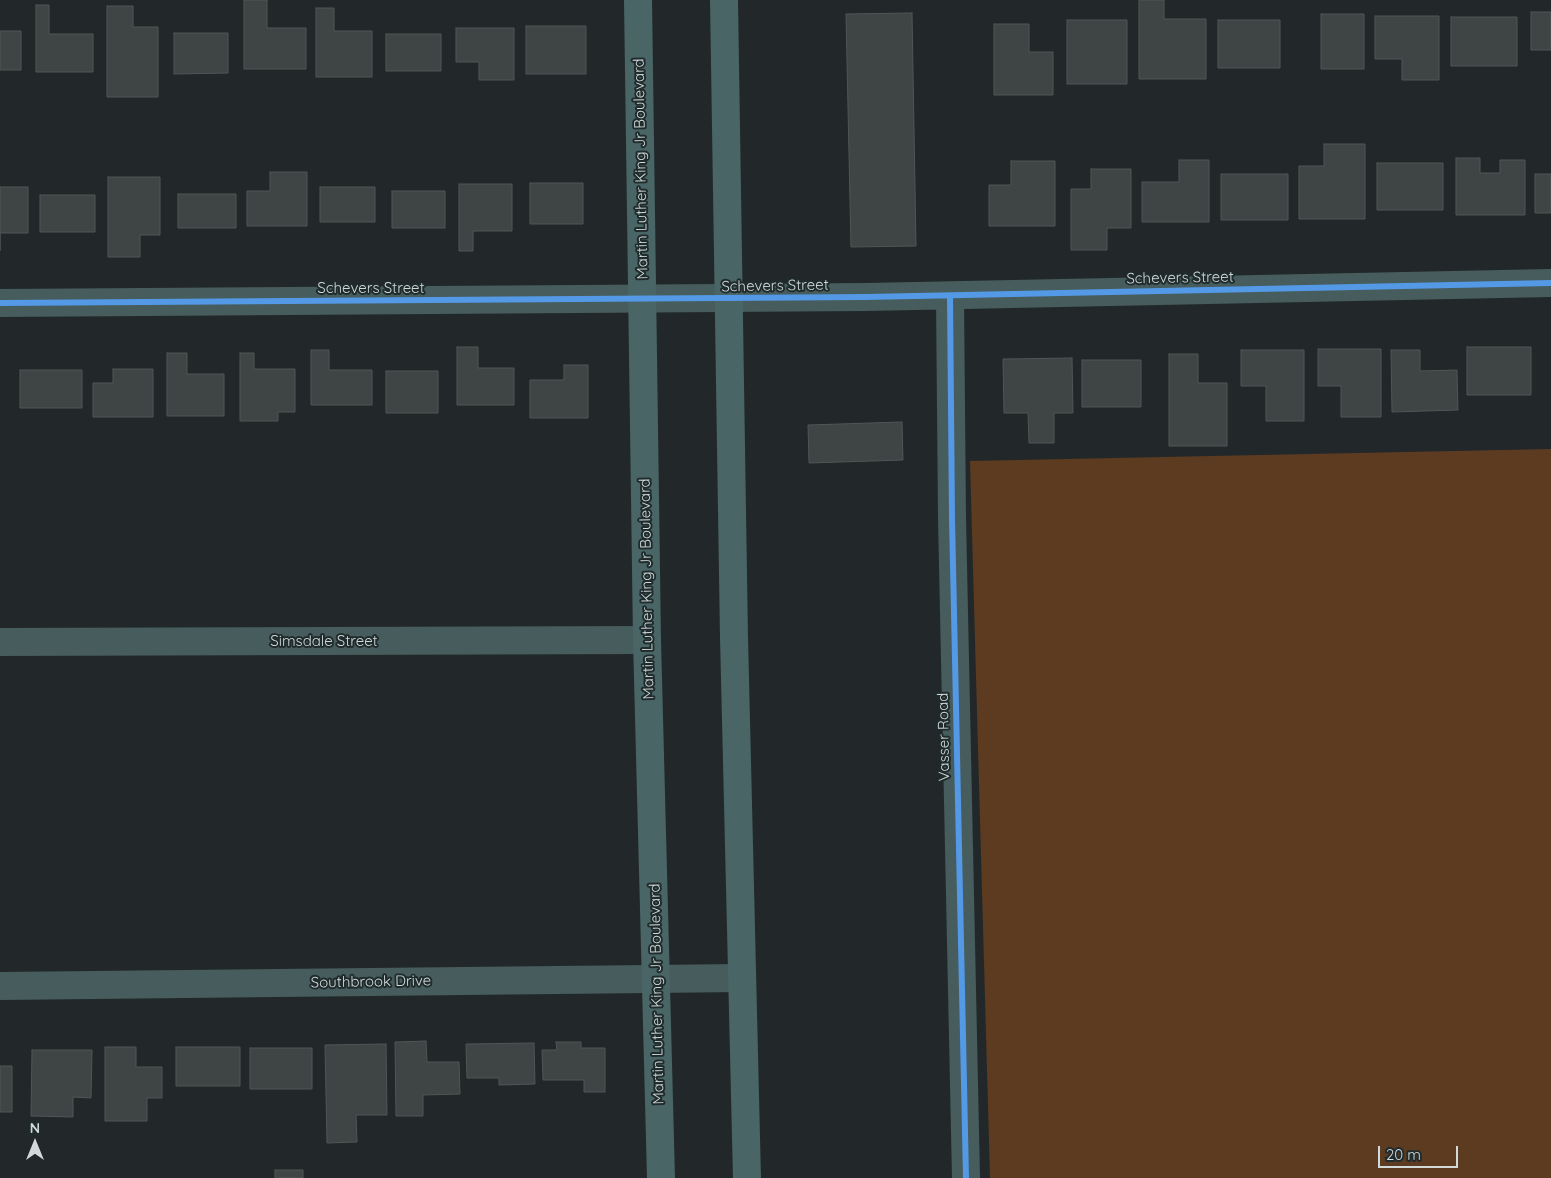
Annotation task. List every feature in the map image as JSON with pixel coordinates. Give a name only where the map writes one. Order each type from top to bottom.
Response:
[{"type":"main road","name":"Martin Luther King Jr Boulevard","points":[[638,0],[647,640],[658,979],[661,1178]]},
{"type":"main road","points":[[724,0],[747,1178]]},
{"type":"street","name":"Schevers Street","points":[[0,303],[730,299],[1551,283]]},
{"type":"street","name":"Vasser Road","points":[[950,296],[952,518],[966,1178]]},
{"type":"street","name":"Simsdale Street","points":[[0,642],[647,640]]},
{"type":"street","name":"Southbrook Drive","points":[[0,986],[742,978]]},
{"type":"shaded area","points":[[1551,449],[1551,1178],[990,1178],[970,461]]},
{"type":"building","points":[[244,0],[267,0],[267,28],[306,28],[306,69],[244,69]]},
{"type":"building","points":[[1139,0],[1164,0],[1164,19],[1206,19],[1206,79],[1139,79]]},
{"type":"building","points":[[36,5],[49,5],[49,34],[93,34],[93,72],[36,72]]},
{"type":"building","points":[[107,6],[133,6],[133,27],[158,27],[158,97],[107,97]]},
{"type":"building","points":[[316,8],[334,8],[334,31],[372,31],[372,77],[316,77]]},
{"type":"building","points":[[1531,12],[1551,12],[1551,50],[1531,50]]},
{"type":"building","points":[[912,13],[916,246],[851,247],[846,14]]},
{"type":"building","points":[[1321,14],[1364,14],[1364,69],[1321,69]]},
{"type":"building","points":[[1375,16],[1439,16],[1439,80],[1402,80],[1402,59],[1375,59]]},
{"type":"building","points":[[1451,17],[1517,17],[1517,66],[1451,66]]},
{"type":"building","points":[[1067,20],[1127,20],[1127,84],[1067,84]]},
{"type":"building","points":[[1218,20],[1280,20],[1280,68],[1218,68]]},
{"type":"building","points":[[994,24],[1029,24],[1029,52],[1053,52],[1053,95],[994,95]]},
{"type":"building","points":[[526,26],[586,26],[586,74],[526,74]]},
{"type":"building","points":[[456,28],[514,28],[514,80],[479,80],[479,62],[456,62]]},
{"type":"building","points":[[0,31],[21,31],[21,70],[0,70]]},
{"type":"building","points":[[174,33],[228,33],[228,73],[174,74]]},
{"type":"building","points":[[386,34],[441,34],[441,71],[386,71]]},
{"type":"building","points":[[1324,144],[1365,144],[1365,219],[1299,219],[1299,166],[1324,166]]},
{"type":"building","points":[[1456,158],[1480,158],[1480,173],[1500,173],[1500,160],[1525,160],[1525,215],[1456,215]]},
{"type":"building","points":[[1179,160],[1209,160],[1209,222],[1142,222],[1142,182],[1179,182]]},
{"type":"building","points":[[1011,161],[1055,161],[1055,226],[989,226],[989,185],[1011,185]]},
{"type":"building","points":[[1377,163],[1443,163],[1443,210],[1377,210]]},
{"type":"building","points":[[1091,169],[1131,169],[1131,228],[1107,228],[1107,250],[1071,250],[1071,189],[1091,189]]},
{"type":"building","points":[[270,172],[307,172],[307,226],[247,226],[247,191],[270,191]]},
{"type":"building","points":[[1221,174],[1288,174],[1288,220],[1221,220]]},
{"type":"building","points":[[1535,174],[1551,174],[1551,213],[1535,213]]},
{"type":"building","points":[[108,177],[160,177],[160,235],[140,235],[140,257],[108,257]]},
{"type":"building","points":[[530,183],[583,183],[583,224],[530,224]]},
{"type":"building","points":[[459,184],[512,184],[512,231],[473,231],[473,251],[459,251]]},
{"type":"building","points":[[0,187],[28,187],[28,233],[0,233]]},
{"type":"building","points":[[320,187],[375,187],[375,222],[320,222]]},
{"type":"building","points":[[392,191],[445,191],[445,228],[392,228]]},
{"type":"building","points":[[178,194],[236,194],[236,228],[178,228]]},
{"type":"building","points":[[40,195],[95,195],[95,232],[40,232]]},
{"type":"building","points":[[457,347],[478,347],[478,368],[514,368],[514,405],[457,405]]},
{"type":"building","points":[[1467,347],[1531,347],[1531,395],[1467,395]]},
{"type":"building","points":[[1318,349],[1381,349],[1381,417],[1341,417],[1341,386],[1318,386]]},
{"type":"building","points":[[311,350],[329,350],[329,370],[372,370],[372,405],[311,405]]},
{"type":"building","points":[[1241,350],[1304,350],[1304,421],[1266,421],[1266,386],[1241,386]]},
{"type":"building","points":[[1391,350],[1420,350],[1420,371],[1457,370],[1458,410],[1392,412]]},
{"type":"building","points":[[167,353],[187,353],[187,374],[224,374],[224,416],[167,416]]},
{"type":"building","points":[[240,353],[254,353],[254,369],[295,369],[295,412],[278,412],[278,421],[240,421]]},
{"type":"building","points":[[1169,354],[1198,354],[1198,383],[1227,383],[1227,446],[1169,446]]},
{"type":"building","points":[[1072,358],[1073,413],[1054,413],[1054,443],[1029,443],[1028,413],[1004,413],[1003,359]]},
{"type":"building","points":[[1082,360],[1141,360],[1141,407],[1082,407]]},
{"type":"building","points":[[564,365],[588,365],[588,418],[530,418],[530,380],[564,380]]},
{"type":"building","points":[[113,369],[153,369],[153,417],[93,417],[93,383],[113,383]]},
{"type":"building","points":[[20,370],[82,370],[82,408],[20,408]]},
{"type":"building","points":[[386,371],[438,371],[438,413],[386,413]]},
{"type":"building","points":[[902,422],[903,460],[809,463],[808,425]]},
{"type":"building","points":[[426,1041],[427,1062],[459,1062],[460,1094],[423,1095],[423,1116],[396,1116],[395,1042]]},
{"type":"building","points":[[556,1042],[581,1042],[581,1048],[605,1048],[605,1092],[584,1092],[584,1080],[543,1080],[542,1050],[557,1050]]},
{"type":"building","points":[[534,1043],[535,1084],[499,1085],[499,1078],[467,1078],[466,1044]]},
{"type":"building","points":[[386,1044],[387,1115],[356,1115],[357,1142],[327,1143],[325,1045]]},
{"type":"building","points":[[105,1047],[136,1047],[136,1067],[162,1067],[162,1098],[147,1098],[147,1121],[105,1121]]},
{"type":"building","points":[[176,1047],[240,1047],[240,1086],[176,1086]]},
{"type":"building","points":[[250,1048],[312,1048],[312,1089],[250,1089]]},
{"type":"building","points":[[32,1050],[92,1050],[91,1098],[73,1097],[73,1117],[31,1116]]},
{"type":"building","points":[[0,1066],[12,1066],[12,1112],[0,1112]]},
{"type":"building","points":[[275,1170],[303,1170],[303,1178],[275,1178]]},
{"type":"cycle path","points":[[0,303],[866,297],[1551,283]]},
{"type":"cycle path","points":[[950,296],[952,518],[966,1178]]}]
